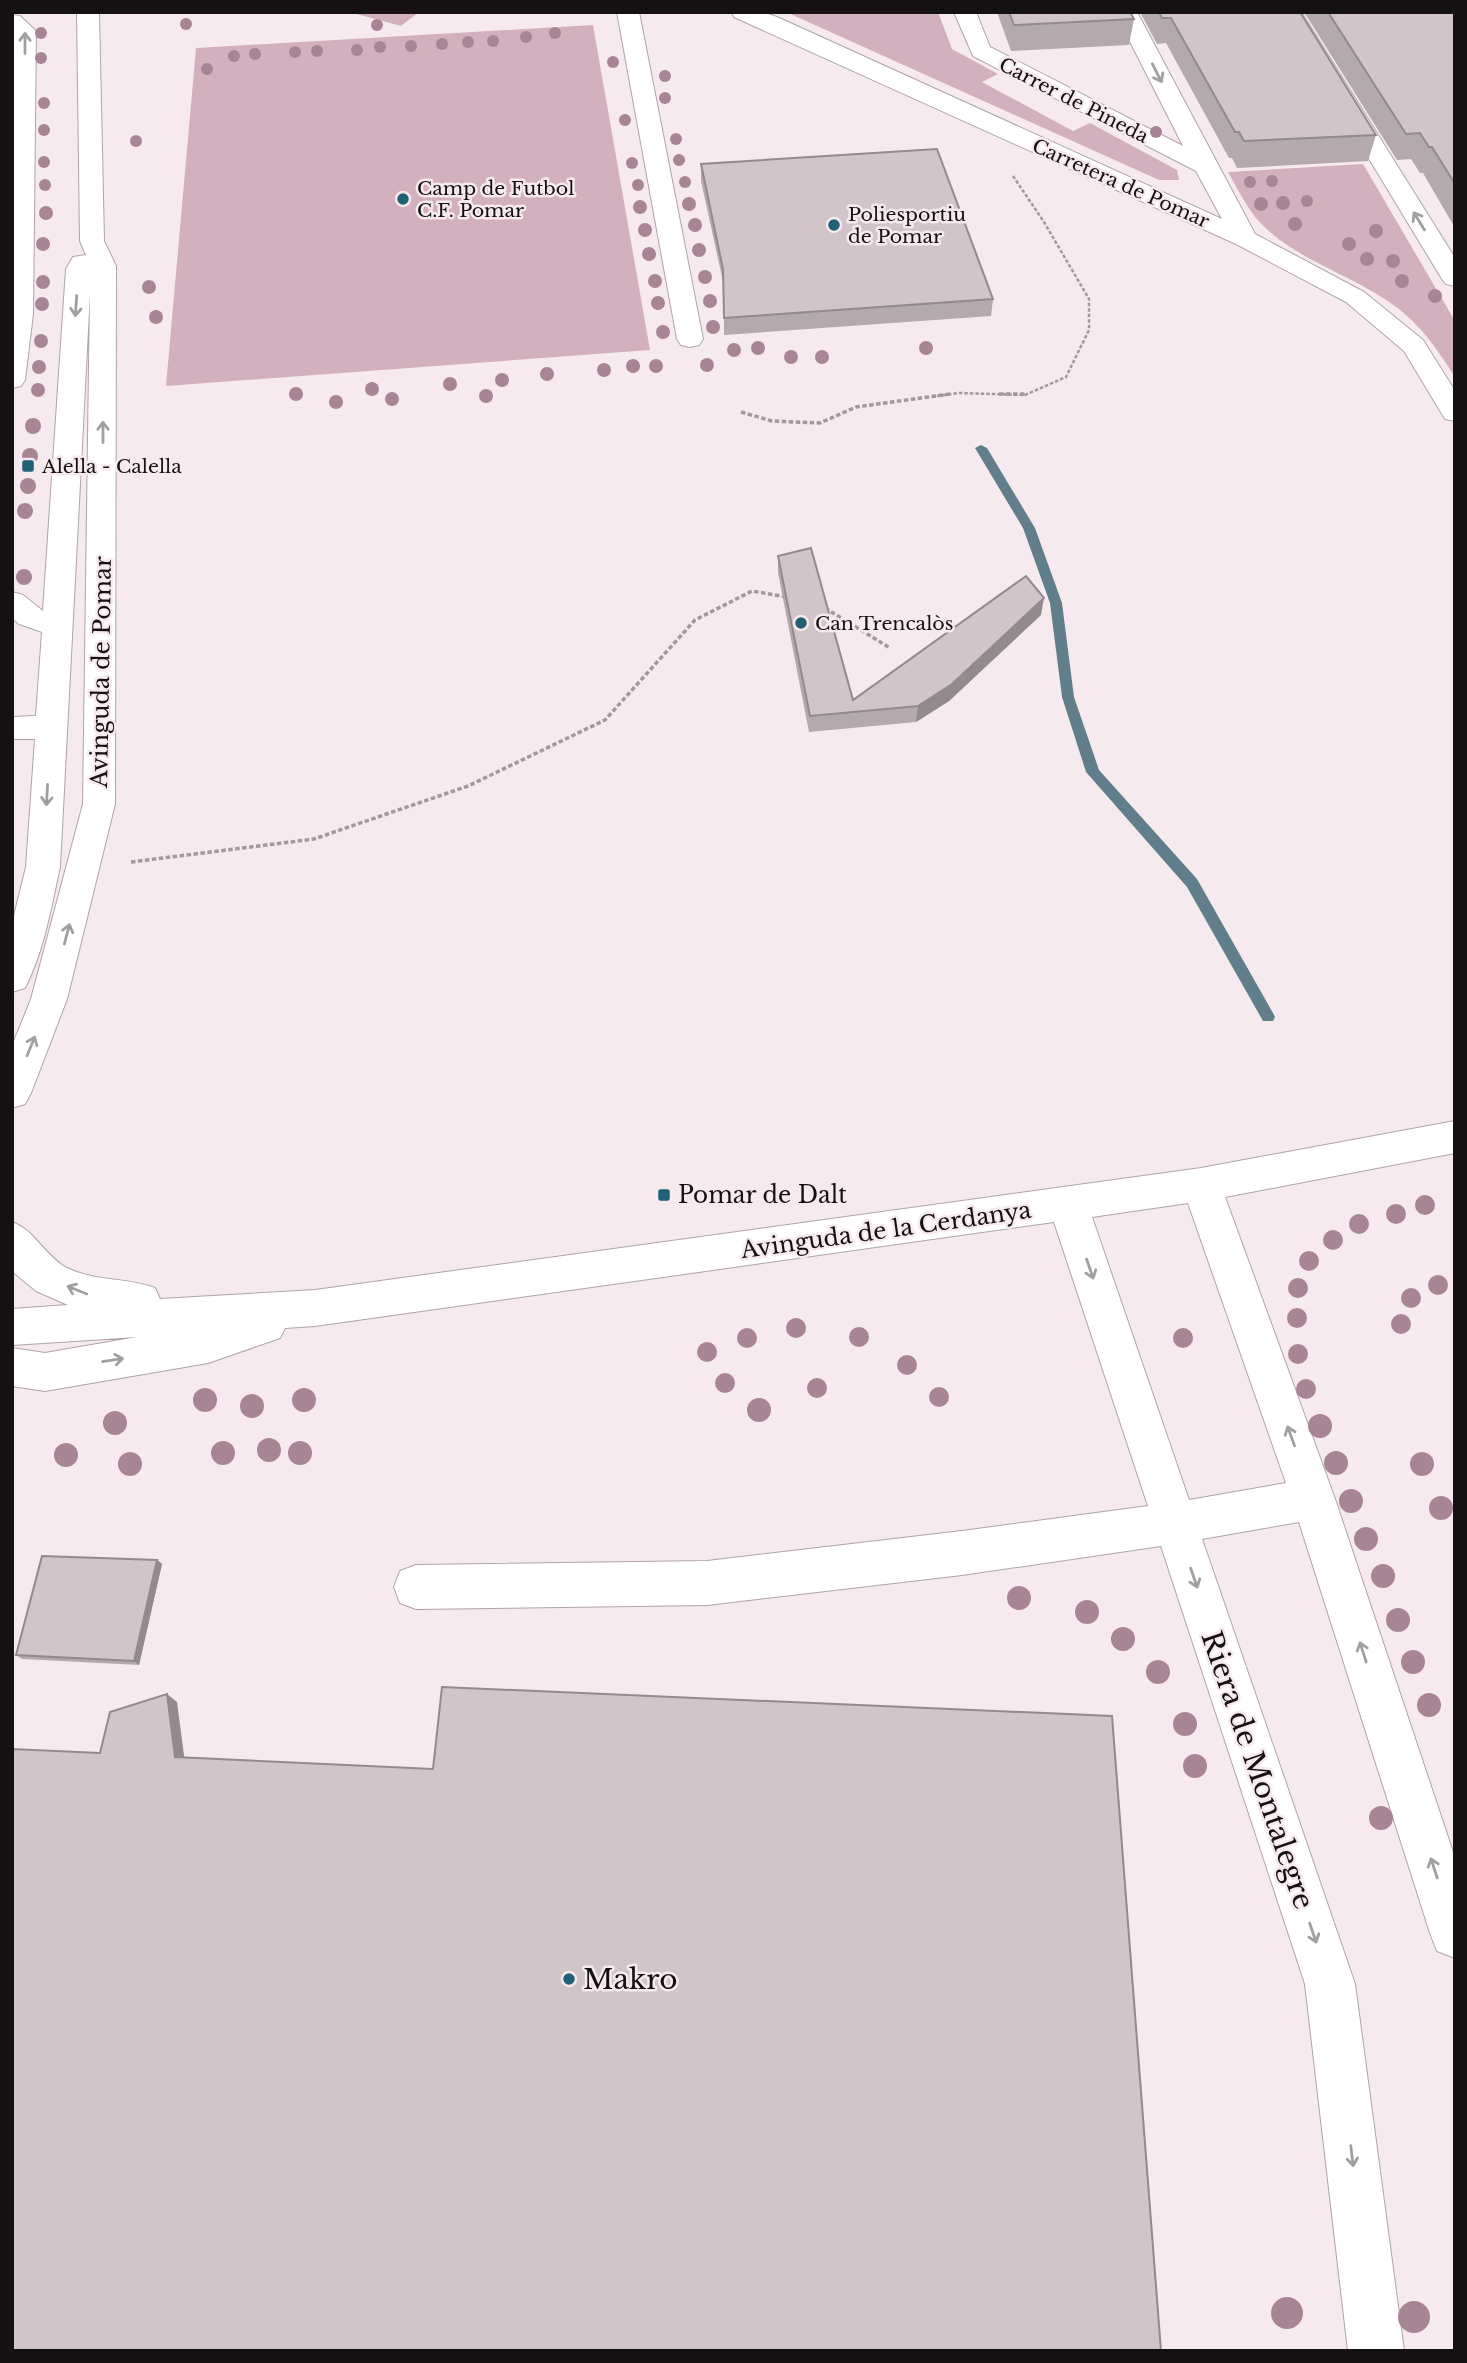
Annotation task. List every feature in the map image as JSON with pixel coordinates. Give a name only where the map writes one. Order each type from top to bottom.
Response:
[{"type":"street","name":"Avinguda de Pomar","points":[[12,1093],[49,999],[99,804],[103,266],[92,241],[88,12]]},
{"type":"street","points":[[628,12],[690,339]]},
{"type":"street","name":"Carretera de Pomar","points":[[741,12],[769,22],[1245,239],[1355,298],[1414,346],[1455,413]]},
{"type":"street","name":"Carrer de Pineda","points":[[965,12],[981,51],[1205,167]]},
{"type":"street","points":[[1126,12],[1245,239]]},
{"type":"street","points":[[1290,12],[1455,279]]},
{"type":"street","points":[[12,21],[25,31],[18,173],[20,314],[13,371]]},
{"type":"street","name":"Avinguda de Pomar","points":[[12,978],[26,939],[43,867],[79,269],[92,241]]},
{"type":"street","points":[[51,727],[77,690],[78,543],[103,503]]},
{"type":"street","points":[[12,602],[30,617],[56,626]]},
{"type":"street","points":[[12,728],[51,727]]},
{"type":"street","points":[[51,727],[75,763],[85,866]]},
{"type":"street","name":"Avinguda de la Cerdanya","points":[[12,1327],[315,1308],[1068,1205],[1201,1185],[1455,1137]]},
{"type":"street","points":[[1201,1185],[1313,1499],[1455,1933]]},
{"type":"street","name":"Riera de Montalegre","points":[[1068,1205],[1330,1984],[1376,2351]]},
{"type":"street","points":[[12,1239],[18,1251],[35,1270],[88,1295],[135,1301],[315,1308]]},
{"type":"street","name":"Avinguda de la Cerdanya","points":[[23,1373],[208,1345],[315,1308]]},
{"type":"street","points":[[416,1587],[706,1583],[962,1553],[1175,1523],[1313,1499]]},
{"type":"path","points":[[741,412],[772,422],[820,423],[856,407],[959,393],[1025,395],[1066,377],[1089,330],[1089,299],[1044,222],[997,153],[1001,128]]},
{"type":"path","points":[[85,866],[314,839],[468,786],[605,720],[695,621],[752,591],[790,598]]},
{"type":"path","points":[[816,602],[890,648]]},
{"type":"shaded area","points":[[349,12],[419,12],[401,26]]},
{"type":"shaded area","points":[[786,12],[938,12],[952,49],[998,74],[982,82],[1073,131],[1090,123],[1177,170],[1179,180],[1159,180]]},
{"type":"shaded area","name":"Camp de Futbol C.F. Pomar","points":[[593,25],[650,350],[166,386],[196,48]]},
{"type":"shaded area","points":[[1363,164],[1455,321],[1455,377],[1426,336],[1405,314],[1369,289],[1309,258],[1272,233],[1252,213],[1228,172]]},
{"type":"building","points":[[1009,12],[1130,12],[1134,19],[1014,25]]},
{"type":"building","points":[[1159,12],[1300,12],[1376,135],[1244,141],[1239,132],[1235,132],[1171,18],[1162,18]]},
{"type":"building","points":[[1328,12],[1455,12],[1455,184],[1420,133],[1406,134]]},
{"type":"building","name":"Poliesportiu de Pomar","points":[[937,149],[993,299],[724,318],[723,269],[701,164]]},
{"type":"building","points":[[811,548],[853,700],[1026,576],[1044,598],[952,684],[918,706],[810,716],[778,556]]},
{"type":"building","points":[[42,1556],[157,1560],[134,1661],[16,1655]]},
{"type":"building","name":"Makro","points":[[442,1687],[1112,1716],[1161,2351],[12,2351],[12,1749],[100,1753],[110,1712],[167,1694],[175,1757],[433,1769]]},
{"type":"waterway","points":[[981,448],[1029,528],[1056,603],[1068,697],[1093,772],[1192,883],[1268,1017]]},
{"type":"place","name":"Camp de Futbol C.F. Pomar","points":[[403,199]]},
{"type":"place","name":"Poliesportiu de Pomar","points":[[834,225]]},
{"type":"place","name":"Alella - Calella","points":[[28,466]]},
{"type":"place","name":"Can Trencalòs","points":[[801,623]]},
{"type":"place","name":"Pomar de Dalt","points":[[664,1195]]},
{"type":"place","name":"Makro","points":[[569,1979]]}]
